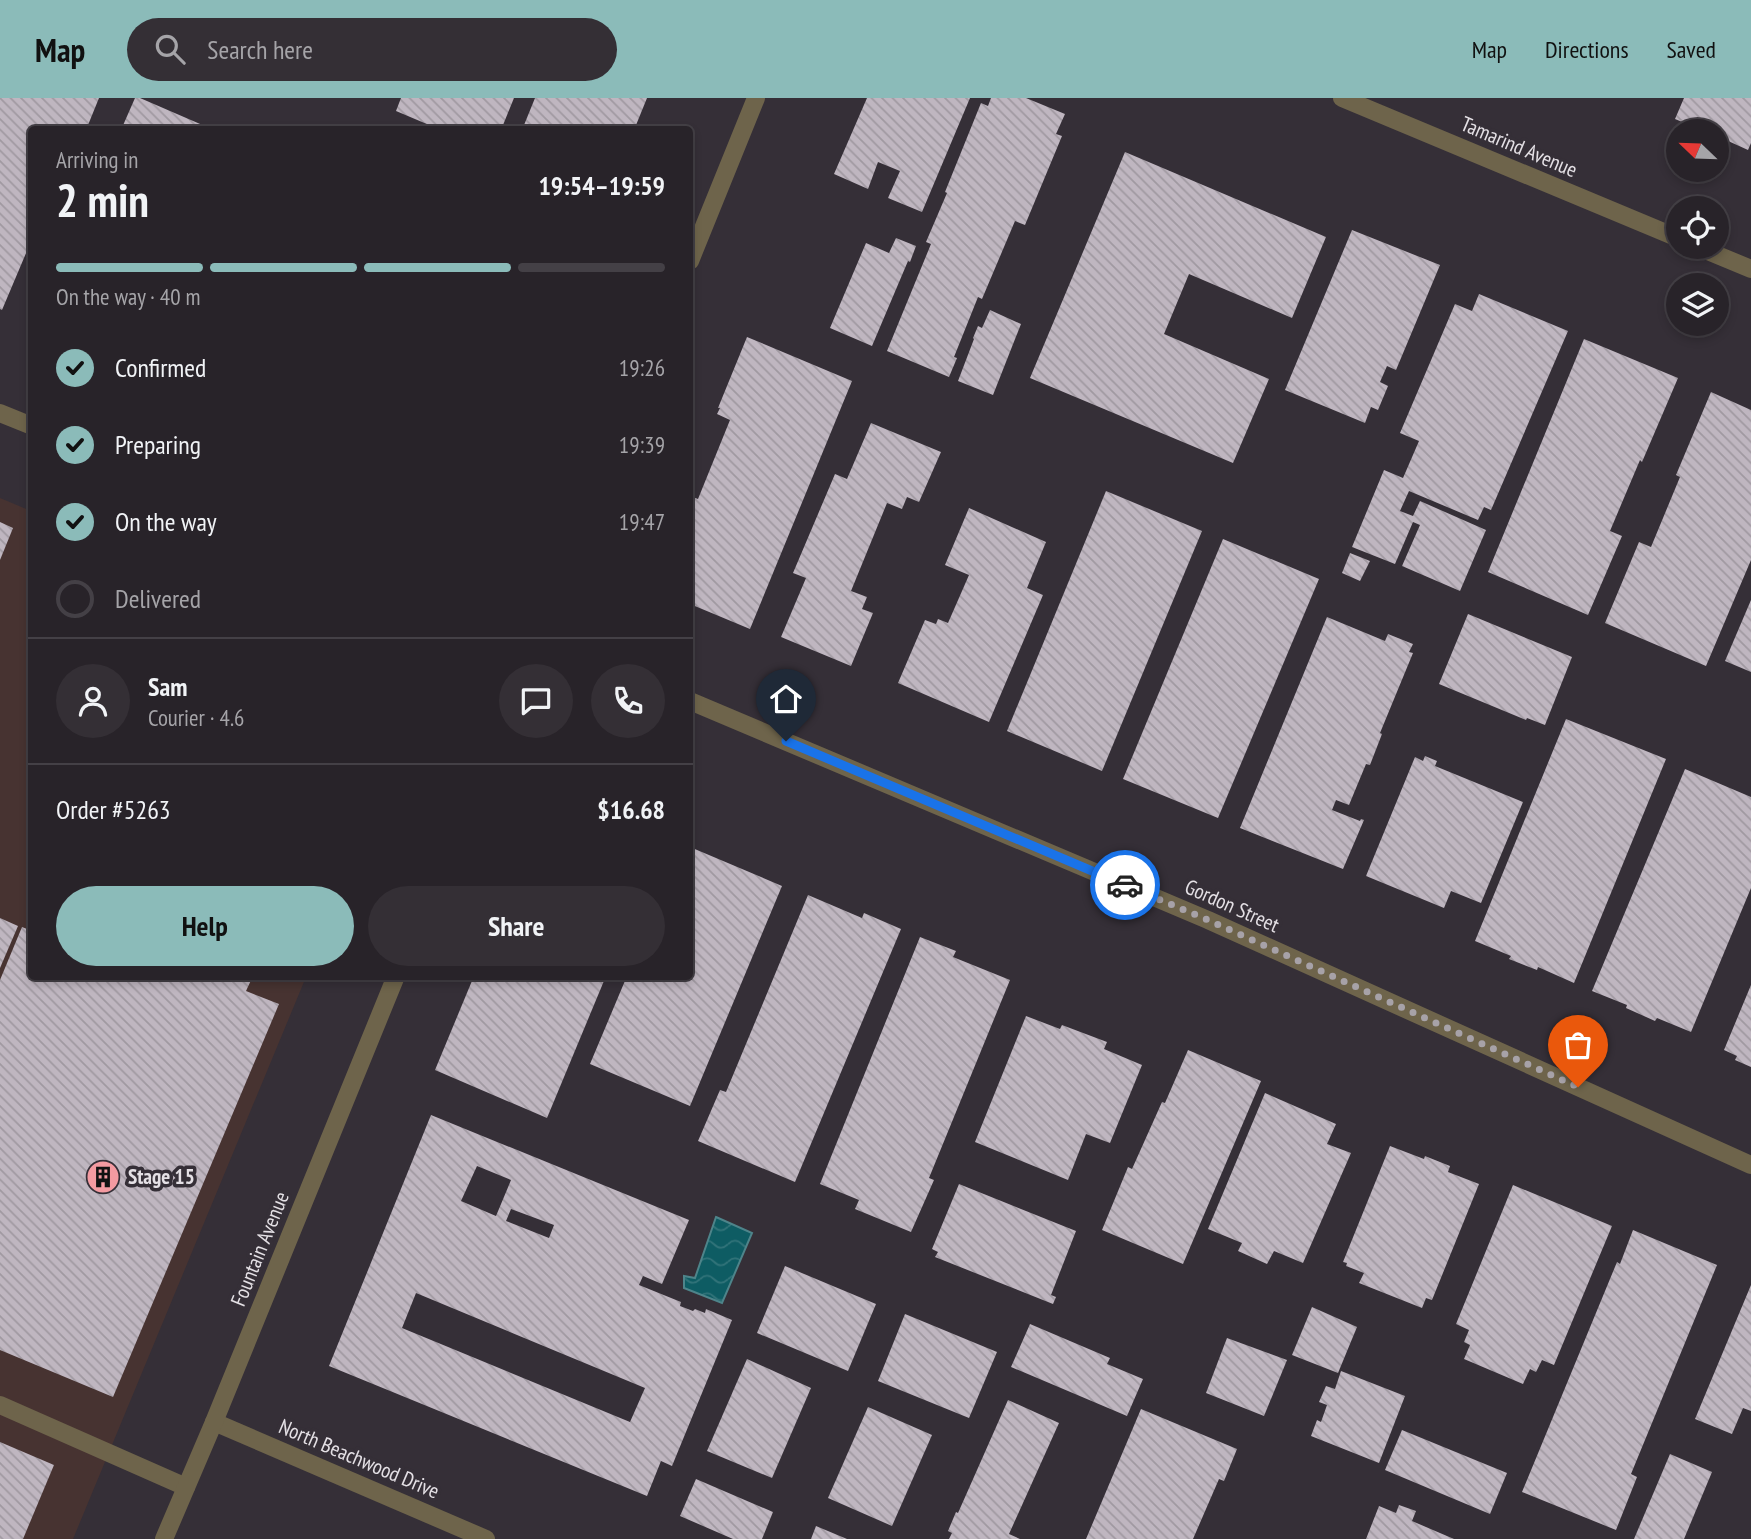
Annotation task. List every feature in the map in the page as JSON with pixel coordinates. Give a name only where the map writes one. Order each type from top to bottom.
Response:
[{"type":"street","points":[[693,254],[756,98]]},
{"type":"street","name":"Tamarind Avenue","points":[[1342,98],[1666,234]]},
{"type":"street","points":[[1727,259],[1751,269]]},
{"type":"street","points":[[0,413],[28,424]]},
{"type":"street","name":"Gordon Street","points":[[693,702],[1208,920],[1751,1165]]},
{"type":"street","name":"Fountain Avenue","points":[[164,1539],[394,980]]},
{"type":"street","points":[[0,1405],[186,1487]]},
{"type":"street","name":"North Beachwood Drive","points":[[214,1422],[486,1539]]},
{"type":"shaded area","name":"Stage 15","points":[[0,498],[28,510],[28,980],[305,980],[73,1539],[0,1539]]},
{"type":"water","points":[[716,1217],[752,1233],[722,1303],[684,1288],[684,1276],[695,1278]]},
{"type":"building","points":[[0,98],[99,98],[88,126],[28,126],[28,248],[2,310]]},
{"type":"building","points":[[135,98],[140,98],[205,126],[123,126]]},
{"type":"building","points":[[401,98],[514,98],[503,126],[432,126],[396,111]]},
{"type":"building","points":[[535,98],[647,98],[636,126],[524,126]]},
{"type":"building","points":[[867,98],[970,98],[922,212],[888,198],[900,171],[878,162],[868,189],[834,174]]},
{"type":"building","points":[[991,98],[1026,98],[1065,114],[1056,134],[1062,136],[1025,225],[1015,221],[982,299],[978,297],[954,357],[957,358],[949,377],[887,351],[931,244],[926,242],[981,103],[988,106]]},
{"type":"building","points":[[1684,98],[1751,98],[1751,143],[1748,150],[1729,141],[1729,119],[1675,119]]},
{"type":"building","points":[[1125,152],[1326,237],[1292,318],[1189,274],[1164,334],[1269,379],[1233,463],[1030,378]]},
{"type":"building","points":[[1352,230],[1440,265],[1396,370],[1387,366],[1380,382],[1388,386],[1378,410],[1371,407],[1365,423],[1285,390]]},
{"type":"building","points":[[896,238],[916,246],[872,346],[830,328],[866,243],[889,253]]},
{"type":"building","points":[[1479,294],[1568,331],[1491,510],[1484,507],[1478,520],[1409,491],[1400,511],[1413,516],[1420,501],[1486,530],[1460,591],[1402,566],[1420,525],[1413,522],[1395,564],[1352,547],[1384,470],[1403,478],[1419,441],[1400,433],[1455,304],[1472,311]]},
{"type":"building","points":[[990,310],[1021,324],[993,395],[958,381],[978,326],[982,328]]},
{"type":"building","points":[[747,337],[852,381],[750,629],[693,605],[693,497],[698,499],[730,420],[717,414]]},
{"type":"building","points":[[1584,339],[1678,378],[1610,531],[1622,536],[1588,615],[1488,572]]},
{"type":"building","points":[[1711,392],[1751,410],[1751,560],[1706,666],[1605,623],[1639,542],[1651,547],[1680,477],[1676,475]]},
{"type":"building","points":[[871,423],[941,452],[919,502],[907,497],[902,509],[887,503],[851,591],[867,597],[862,609],[873,613],[851,666],[781,637],[806,578],[793,573],[835,474],[847,479]]},
{"type":"building","points":[[1106,491],[1202,531],[1102,771],[1007,731]]},
{"type":"building","points":[[969,508],[1046,542],[1027,588],[1043,595],[989,722],[898,683],[925,620],[936,624],[938,619],[948,623],[969,575],[945,565]]},
{"type":"building","points":[[0,522],[13,528],[0,560]]},
{"type":"building","points":[[1223,539],[1319,579],[1218,818],[1123,779]]},
{"type":"building","points":[[1350,553],[1370,561],[1360,581],[1342,573]]},
{"type":"building","points":[[1751,600],[1751,672],[1725,661]]},
{"type":"building","points":[[1468,614],[1572,657],[1545,725],[1527,718],[1526,720],[1439,684]]},
{"type":"building","points":[[1327,617],[1385,641],[1388,634],[1413,644],[1409,652],[1413,653],[1380,733],[1382,734],[1370,765],[1366,764],[1349,805],[1336,800],[1332,810],[1360,821],[1364,820],[1343,869],[1240,828]]},
{"type":"building","points":[[1566,719],[1666,759],[1574,983],[1538,967],[1537,970],[1509,959],[1511,956],[1475,941]]},
{"type":"building","points":[[1425,756],[1437,761],[1435,766],[1523,802],[1481,903],[1451,891],[1444,908],[1366,876],[1415,757],[1423,761]]},
{"type":"building","points":[[1685,769],[1751,797],[1751,888],[1691,1032],[1657,1018],[1655,1021],[1626,1008],[1627,1005],[1592,991]]},
{"type":"building","points":[[693,848],[782,886],[690,1106],[590,1064],[625,980],[693,980]]},
{"type":"building","points":[[808,895],[862,918],[864,913],[901,929],[795,1182],[698,1141],[720,1090],[726,1092]]},
{"type":"building","points":[[0,918],[18,926],[0,968]]},
{"type":"building","name":"Stage 15","points":[[22,927],[28,929],[28,980],[251,980],[246,991],[279,1004],[113,1397],[0,1350],[0,980]]},
{"type":"building","points":[[920,937],[956,951],[953,957],[1010,980],[929,1178],[934,1180],[911,1232],[855,1209],[859,1200],[820,1184]]},
{"type":"building","points":[[472,980],[604,980],[547,1118],[435,1070]]},
{"type":"building","points":[[1751,985],[1751,1067],[1735,1060],[1737,1056],[1724,1050]]},
{"type":"building","points":[[1026,1016],[1060,1029],[1062,1025],[1107,1042],[1104,1049],[1142,1065],[1110,1143],[1086,1134],[1068,1180],[975,1142]]},
{"type":"building","points":[[1188,1050],[1261,1081],[1183,1264],[1102,1230],[1128,1167],[1132,1169]]},
{"type":"building","points":[[1265,1093],[1336,1124],[1327,1144],[1351,1153],[1303,1263],[1274,1251],[1267,1264],[1238,1251],[1242,1243],[1208,1229]]},
{"type":"building","points":[[431,1115],[689,1220],[662,1284],[643,1276],[639,1285],[681,1302],[680,1306],[693,1311],[695,1309],[705,1313],[706,1309],[732,1320],[672,1466],[661,1461],[647,1496],[329,1366]],"holes":[[[477,1166],[511,1180],[496,1216],[461,1201]],[[511,1209],[554,1225],[549,1238],[506,1221]],[[416,1293],[645,1388],[630,1422],[402,1328]]]},
{"type":"building","points":[[1390,1146],[1450,1166],[1448,1172],[1479,1184],[1432,1300],[1426,1298],[1422,1308],[1359,1283],[1364,1273],[1346,1266],[1347,1263],[1343,1262]]},
{"type":"building","points":[[959,1184],[1076,1231],[1051,1295],[1056,1297],[1053,1304],[935,1257],[938,1252],[932,1249]]},
{"type":"building","points":[[1513,1185],[1612,1226],[1554,1365],[1542,1360],[1536,1372],[1530,1369],[1523,1384],[1464,1359],[1470,1345],[1464,1342],[1469,1330],[1456,1324]]},
{"type":"building","points":[[1633,1230],[1717,1265],[1631,1474],[1637,1477],[1616,1530],[1522,1492],[1617,1262],[1620,1264]]},
{"type":"building","points":[[785,1266],[876,1304],[848,1371],[757,1333]]},
{"type":"building","points":[[1751,1285],[1751,1411],[1743,1408],[1732,1434],[1695,1419]]},
{"type":"building","points":[[1312,1307],[1357,1327],[1338,1373],[1292,1355]]},
{"type":"building","points":[[905,1314],[997,1352],[969,1418],[878,1381]]},
{"type":"building","points":[[1030,1324],[1110,1358],[1107,1364],[1143,1379],[1127,1416],[1011,1367]]},
{"type":"building","points":[[1227,1338],[1287,1360],[1264,1416],[1206,1393]]},
{"type":"building","points":[[747,1359],[811,1388],[772,1478],[707,1451]]},
{"type":"building","points":[[1341,1371],[1405,1396],[1379,1463],[1311,1436],[1317,1420],[1321,1422],[1327,1405],[1319,1402],[1326,1386],[1335,1389]]},
{"type":"building","points":[[1008,1400],[1059,1423],[1009,1534],[1020,1539],[949,1539],[952,1533],[948,1531],[956,1512],[958,1513]]},
{"type":"building","points":[[868,1407],[932,1435],[892,1526],[828,1498]]},
{"type":"building","points":[[1141,1409],[1237,1449],[1224,1481],[1219,1479],[1193,1539],[1086,1539]]},
{"type":"building","points":[[1402,1430],[1507,1473],[1490,1514],[1385,1470]]},
{"type":"building","points":[[0,1442],[54,1465],[23,1539],[0,1539]]},
{"type":"building","points":[[1670,1454],[1712,1472],[1684,1539],[1634,1539]]},
{"type":"building","points":[[696,1479],[773,1512],[762,1539],[733,1539],[680,1516]]},
{"type":"building","points":[[1399,1505],[1416,1511],[1412,1521],[1454,1539],[1366,1539],[1379,1506],[1396,1513]]},
{"type":"building","points":[[816,1526],[847,1539],[811,1539]]},
{"type":"way so far","points":[[1125,885],[1578,1087]]},
{"type":"place","name":"Stage 15","points":[[103,1177]]},
{"type":"route","points":[[786,741],[1125,885]]}]
